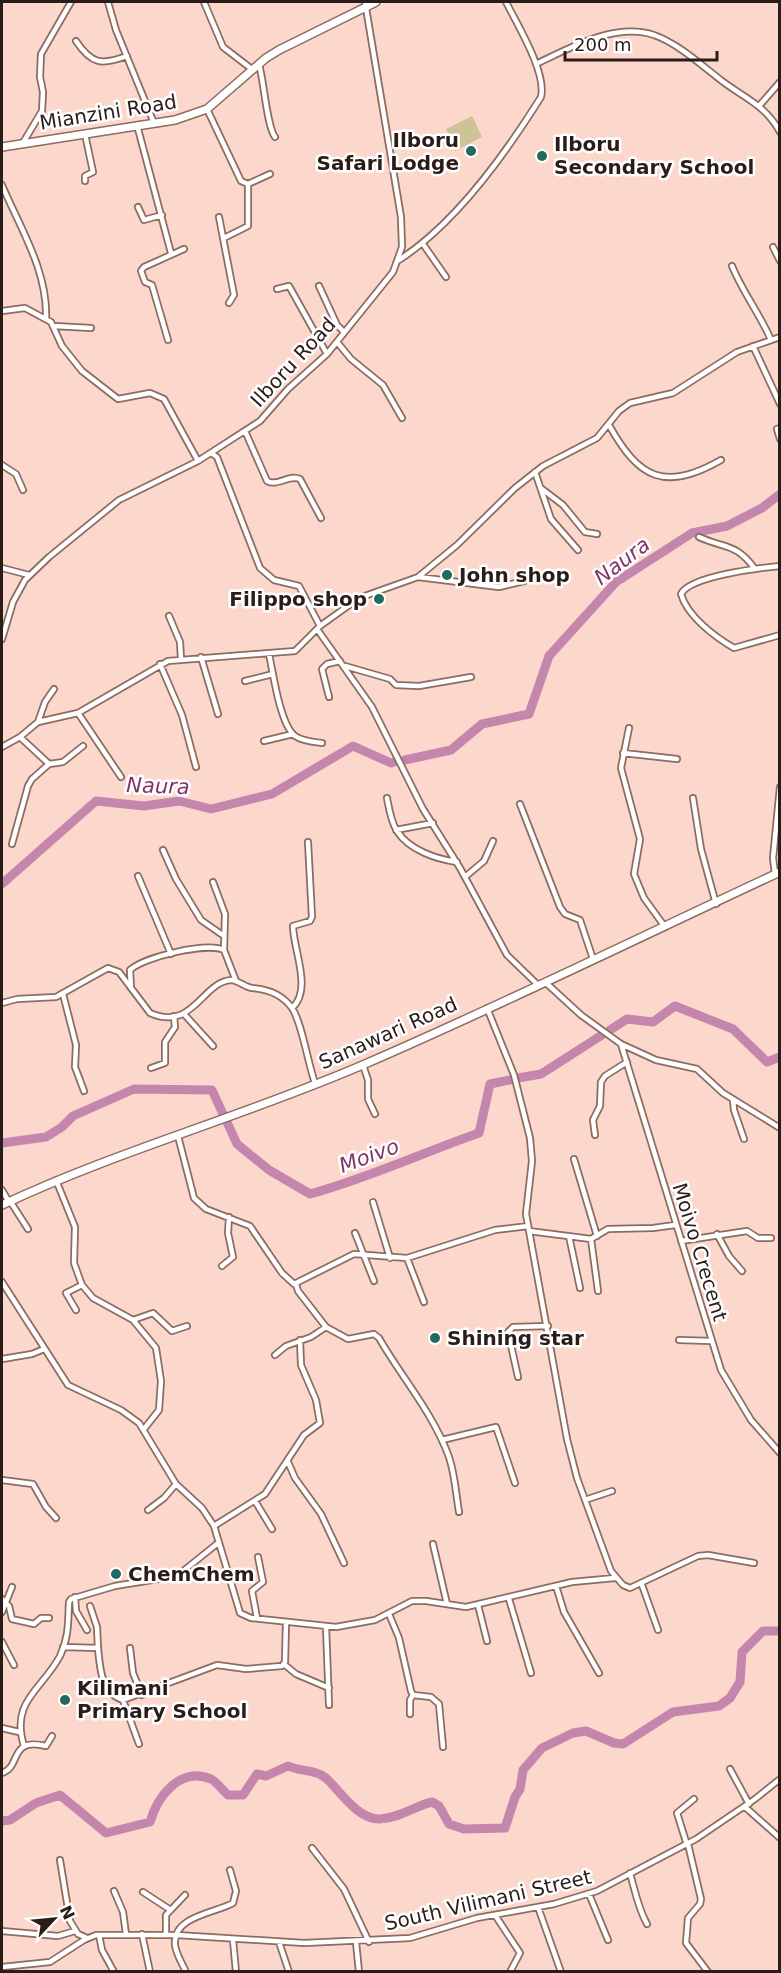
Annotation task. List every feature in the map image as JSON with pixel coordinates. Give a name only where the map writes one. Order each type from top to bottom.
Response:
[{"type":"street","points":[[24,141],[42,111],[44,92],[40,77],[41,54],[71,2]]},
{"type":"street","points":[[108,2],[154,123]]},
{"type":"street","points":[[204,2],[223,47],[256,67],[267,94],[271,130],[275,137]]},
{"type":"street","points":[[376,2],[366,4],[381,108],[401,217],[399,260]]},
{"type":"street","points":[[399,260],[423,244],[482,179],[541,97],[543,89],[536,64],[506,2]]},
{"type":"street","name":"Mianzini Road","points":[[2,147],[24,141],[175,120],[207,109],[279,50],[366,4]]},
{"type":"street","points":[[536,64],[590,40],[622,33],[642,33],[677,48],[769,113],[780,132]]},
{"type":"street","points":[[76,41],[85,53],[106,63],[128,56]]},
{"type":"street","points":[[759,106],[780,82]]},
{"type":"street","points":[[207,109],[224,140],[241,181],[248,184],[270,174]]},
{"type":"street","points":[[137,125],[171,254]]},
{"type":"street","points":[[85,134],[93,172],[85,176],[86,181]]},
{"type":"street","points":[[224,238],[248,226],[248,184]]},
{"type":"street","points":[[2,185],[41,275],[45,291],[46,319]]},
{"type":"street","points":[[138,207],[147,221],[162,215]]},
{"type":"street","points":[[219,218],[234,295],[229,303]]},
{"type":"street","points":[[423,244],[446,277]]},
{"type":"street","points":[[772,247],[780,261]]},
{"type":"street","points":[[168,340],[152,285],[145,282],[141,271],[144,267],[184,249]]},
{"type":"street","name":"Ilboru Road","points":[[2,639],[13,602],[29,576],[88,522],[119,500],[198,461],[260,421],[288,389],[338,342],[393,272],[399,260]]},
{"type":"street","points":[[732,266],[742,290],[763,320],[771,340]]},
{"type":"street","points":[[277,289],[289,286],[327,354]]},
{"type":"street","points":[[319,286],[337,325],[344,333]]},
{"type":"street","points":[[2,311],[25,308],[46,319],[54,326],[62,346],[73,361],[106,392],[122,400],[150,393],[164,399],[198,461]]},
{"type":"street","points":[[54,326],[91,328]]},
{"type":"street","points":[[2,747],[20,738],[38,722],[78,713],[160,664],[201,657],[294,651],[318,628],[359,598],[418,577],[535,472],[589,444],[609,425],[619,411],[630,403],[673,393],[731,355],[780,337]]},
{"type":"street","points":[[338,342],[351,359],[383,386],[402,418]]},
{"type":"street","points":[[753,346],[780,404]]},
{"type":"street","points":[[609,425],[628,457],[637,466],[670,479],[690,472],[699,472],[721,460]]},
{"type":"street","points":[[780,428],[777,429],[780,439]]},
{"type":"street","points":[[245,431],[267,481],[273,483],[293,477],[300,478],[321,518]]},
{"type":"street","points":[[211,453],[217,457],[260,568],[274,580],[299,586],[318,628],[372,707],[433,823],[457,862],[507,955],[621,1044],[656,1060],[697,1069],[733,1100],[780,1128]]},
{"type":"street","points":[[2,465],[16,474],[23,490]]},
{"type":"street","points":[[535,472],[551,519],[578,550]]},
{"type":"street","points":[[542,489],[569,510],[585,532],[597,534]]},
{"type":"street","points":[[699,537],[721,546],[740,550],[755,569]]},
{"type":"street","points":[[780,566],[755,569],[687,587],[682,591],[682,598],[704,624],[734,648],[780,635]]},
{"type":"street","points":[[2,567],[29,576]]},
{"type":"street","points":[[418,577],[499,587],[524,581]]},
{"type":"street","points":[[169,616],[180,642],[181,659]]},
{"type":"street","points":[[269,654],[285,720],[292,734],[301,739],[322,743]]},
{"type":"street","points":[[201,657],[218,714]]},
{"type":"street","points":[[329,697],[322,669],[327,664],[340,661]]},
{"type":"street","points":[[160,664],[182,715],[196,767]]},
{"type":"street","points":[[345,666],[390,679],[396,685],[428,685],[471,677]]},
{"type":"street","points":[[245,681],[273,674]]},
{"type":"street","points":[[38,722],[45,702],[54,689]]},
{"type":"street","points":[[78,713],[121,777]]},
{"type":"street","points":[[629,728],[621,774],[640,839],[634,874],[644,898],[665,927]]},
{"type":"street","points":[[264,741],[292,734]]},
{"type":"street","points":[[20,738],[49,764]]},
{"type":"street","points":[[12,844],[32,779],[49,764],[63,762],[82,746]]},
{"type":"street","points":[[623,753],[677,759]]},
{"type":"street","points":[[777,873],[773,858],[780,787]]},
{"type":"street","points":[[387,798],[396,831],[429,855],[457,862]]},
{"type":"street","points":[[693,798],[701,849],[716,904]]},
{"type":"street","points":[[520,804],[560,907],[565,914],[580,920],[593,959]]},
{"type":"street","points":[[396,831],[433,823]]},
{"type":"street","points":[[465,877],[484,861],[493,841]]},
{"type":"street","points":[[292,1008],[298,1003],[301,992],[293,926],[312,920],[313,911],[308,842]]},
{"type":"street","points":[[163,850],[176,879],[201,920],[224,936]]},
{"type":"street","name":"Sanawari Road","points":[[7,1203],[56,1180],[363,1065],[716,904],[777,873]]},
{"type":"street","points":[[138,876],[171,954]]},
{"type":"street","points":[[213,882],[225,914],[224,950],[236,981]]},
{"type":"street","points":[[131,988],[131,968],[171,954],[203,949],[224,950]]},
{"type":"street","points":[[2,1003],[17,999],[45,999],[63,994],[90,976],[108,968],[119,972],[150,1013],[158,1016],[174,1016],[184,1014],[218,986],[229,980],[236,981],[247,987],[269,990],[292,1008],[315,1083]]},
{"type":"street","points":[[63,994],[76,1045],[75,1067],[84,1091]]},
{"type":"street","points":[[487,1008],[514,1075],[530,1138],[532,1161],[526,1200],[528,1229],[548,1326],[567,1439],[585,1500],[615,1578],[627,1588],[642,1585],[698,1556],[708,1555],[754,1563]]},
{"type":"street","points":[[184,1014],[213,1046]]},
{"type":"street","points":[[151,1068],[165,1063],[165,1042],[175,1027],[174,1016]]},
{"type":"street","name":"Moivo Crecent","points":[[621,1044],[721,1370],[736,1399],[766,1440],[780,1453]]},
{"type":"street","points":[[595,1135],[593,1124],[600,1106],[601,1082],[605,1076],[627,1062]]},
{"type":"street","points":[[363,1065],[368,1080],[368,1099],[375,1114]]},
{"type":"street","points":[[733,1100],[744,1139]]},
{"type":"street","points":[[178,1136],[194,1198],[206,1209],[250,1226],[282,1273],[296,1284],[298,1291],[326,1327],[348,1339],[377,1336],[416,1391],[442,1440],[452,1469],[459,1512]]},
{"type":"street","points":[[574,1159],[597,1236]]},
{"type":"street","points":[[56,1180],[75,1227],[74,1263],[82,1285],[93,1298],[133,1320],[156,1348],[160,1363],[159,1410],[144,1429]]},
{"type":"street","points":[[2,1190],[7,1203],[28,1229]]},
{"type":"street","points":[[373,1202],[390,1258]]},
{"type":"street","points":[[222,1266],[233,1257],[228,1233],[229,1217]]},
{"type":"street","points":[[296,1284],[348,1256],[407,1258],[495,1230],[528,1229],[591,1239],[608,1229],[675,1225]]},
{"type":"street","points":[[681,1241],[747,1231],[758,1238],[771,1238]]},
{"type":"street","points":[[355,1233],[374,1281]]},
{"type":"street","points":[[717,1234],[729,1256],[742,1271]]},
{"type":"street","points":[[569,1236],[580,1288]]},
{"type":"street","points":[[591,1239],[598,1291]]},
{"type":"street","points":[[407,1258],[424,1302]]},
{"type":"street","points":[[2,1282],[68,1385],[121,1410],[144,1429],[177,1484],[196,1500],[214,1526],[238,1611],[247,1616],[326,1627],[357,1624],[389,1614],[412,1601],[460,1607],[478,1605],[556,1586],[615,1578]]},
{"type":"street","points":[[76,1310],[66,1293],[82,1285]]},
{"type":"street","points":[[133,1320],[153,1313],[172,1331],[187,1326]]},
{"type":"street","points":[[518,1377],[508,1332],[513,1327],[548,1326]]},
{"type":"street","points":[[275,1355],[326,1327]]},
{"type":"street","points":[[214,1526],[272,1488],[304,1435],[316,1428],[321,1419],[301,1365],[300,1340]]},
{"type":"street","points":[[679,1340],[711,1341]]},
{"type":"street","points":[[2,1359],[32,1354],[44,1349]]},
{"type":"street","points":[[442,1440],[496,1427],[515,1483]]},
{"type":"street","points":[[288,1462],[295,1478],[321,1514],[344,1563]]},
{"type":"street","points":[[2,1480],[33,1484],[46,1507],[56,1518]]},
{"type":"street","points":[[148,1510],[177,1484]]},
{"type":"street","points":[[585,1500],[612,1491]]},
{"type":"street","points":[[255,1501],[272,1529]]},
{"type":"street","points":[[24,1746],[19,1722],[26,1704],[63,1647],[70,1623],[69,1602],[75,1597],[115,1586],[177,1576],[218,1543]]},
{"type":"street","points":[[433,1544],[447,1604]]},
{"type":"street","points":[[257,1618],[252,1591],[263,1584],[258,1557]]},
{"type":"street","points":[[642,1585],[658,1630]]},
{"type":"street","points":[[556,1586],[564,1612],[599,1673]]},
{"type":"street","points":[[2,1612],[4,1601],[12,1587]]},
{"type":"street","points":[[75,1597],[76,1611],[87,1630]]},
{"type":"street","points":[[509,1599],[531,1673]]},
{"type":"street","points":[[4,1601],[16,1622],[34,1624],[41,1618],[49,1618]]},
{"type":"street","points":[[478,1605],[487,1641]]},
{"type":"street","points":[[90,1606],[97,1627],[105,1687],[112,1695],[123,1700],[142,1695],[217,1665],[252,1669],[285,1665],[296,1674],[329,1688]]},
{"type":"street","points":[[389,1614],[399,1638],[413,1695],[410,1700],[410,1714]]},
{"type":"street","points":[[285,1665],[286,1622]]},
{"type":"street","points":[[326,1627],[329,1705]]},
{"type":"street","points":[[2,1642],[14,1665]]},
{"type":"street","points":[[63,1647],[98,1648]]},
{"type":"street","points":[[130,1648],[133,1673],[142,1695]]},
{"type":"street","points":[[413,1695],[431,1697],[439,1704],[443,1747]]},
{"type":"street","points":[[123,1700],[139,1744]]},
{"type":"street","points":[[2,1728],[20,1732]]},
{"type":"street","points":[[2,1773],[9,1769],[18,1751],[24,1746],[34,1743],[46,1746],[52,1736]]},
{"type":"street","points":[[730,1768],[748,1805],[780,1838]]},
{"type":"street","name":"South Vilimani Street","points":[[2,1967],[50,1962],[87,1938],[99,1935],[177,1935],[279,1942],[369,1942],[410,1938],[495,1915],[589,1894],[688,1844],[748,1805],[780,1779]]},
{"type":"street","points":[[694,1799],[677,1813],[688,1844],[701,1899],[700,1905],[686,1923],[686,1943],[708,1971]]},
{"type":"street","points":[[312,1848],[344,1889],[369,1942]]},
{"type":"street","points":[[60,1860],[68,1912],[75,1931],[87,1938]]},
{"type":"street","points":[[186,1971],[175,1945],[177,1935],[196,1917],[233,1903],[236,1891],[230,1870]]},
{"type":"street","points":[[630,1873],[639,1897],[639,1909],[647,1924]]},
{"type":"street","points":[[114,1891],[123,1912],[126,1934]]},
{"type":"street","points":[[143,1892],[169,1909]]},
{"type":"street","points":[[589,1894],[608,1940]]},
{"type":"street","points":[[166,1935],[165,1919],[169,1909],[185,1895]]},
{"type":"street","points":[[538,1907],[561,1971]]},
{"type":"street","points":[[495,1915],[520,1953],[510,1971]]},
{"type":"street","points":[[2,1931],[58,1936],[75,1931]]},
{"type":"street","points":[[99,1935],[102,1950],[114,1971]]},
{"type":"street","points":[[142,1935],[150,1971]]},
{"type":"street","points":[[233,1940],[237,1971]]},
{"type":"street","points":[[279,1942],[289,1971]]},
{"type":"street","points":[[356,1942],[359,1971]]},
{"type":"shaded area","points":[[472,116],[482,137],[455,151],[446,129]]},
{"type":"waterway","name":"Naura","points":[[405,760],[451,750],[482,724],[529,714],[549,656],[616,582],[692,533],[727,526],[762,508],[780,494]]},
{"type":"waterway","name":"Naura","points":[[2,884],[96,801],[144,806],[179,801],[211,809],[272,794],[353,746],[391,763],[397,761]]},
{"type":"waterway","points":[[610,1030],[627,1019],[653,1022],[675,1006],[733,1029],[767,1062],[780,1057]]},
{"type":"waterway","name":"Moivo","points":[[518,1078],[541,1074],[602,1035]]},
{"type":"waterway","name":"Moivo","points":[[227,1122],[237,1144],[269,1170],[310,1194],[374,1173],[479,1133],[490,1084],[510,1080]]},
{"type":"waterway","name":"Moivo","points":[[2,1143],[46,1137],[62,1127],[73,1116],[134,1089],[212,1090],[223,1114]]},
{"type":"waterway","points":[[2,1821],[10,1820],[36,1803],[60,1795],[106,1833],[150,1822],[164,1794],[180,1780],[200,1776],[211,1779],[228,1795],[243,1795],[257,1774],[266,1776],[288,1766],[322,1775],[350,1804],[372,1818],[394,1816],[432,1802],[439,1806],[449,1824],[464,1829],[505,1828],[520,1789],[523,1770],[542,1748],[573,1733],[586,1731],[614,1743],[623,1744],[673,1712],[719,1706],[730,1698],[740,1682],[742,1652],[763,1631],[780,1631]]},
{"type":"place","name":"Ilboru Safari Lodge","points":[[471,151]]},
{"type":"place","name":"Ilboru Secondary School","points":[[542,156]]},
{"type":"place","name":"John shop","points":[[447,575]]},
{"type":"place","name":"Filippo shop","points":[[379,599]]},
{"type":"place","name":"Shining star","points":[[435,1338]]},
{"type":"place","name":"ChemChem","points":[[116,1574]]},
{"type":"place","name":"Kilimani Primary School","points":[[65,1700]]}]
